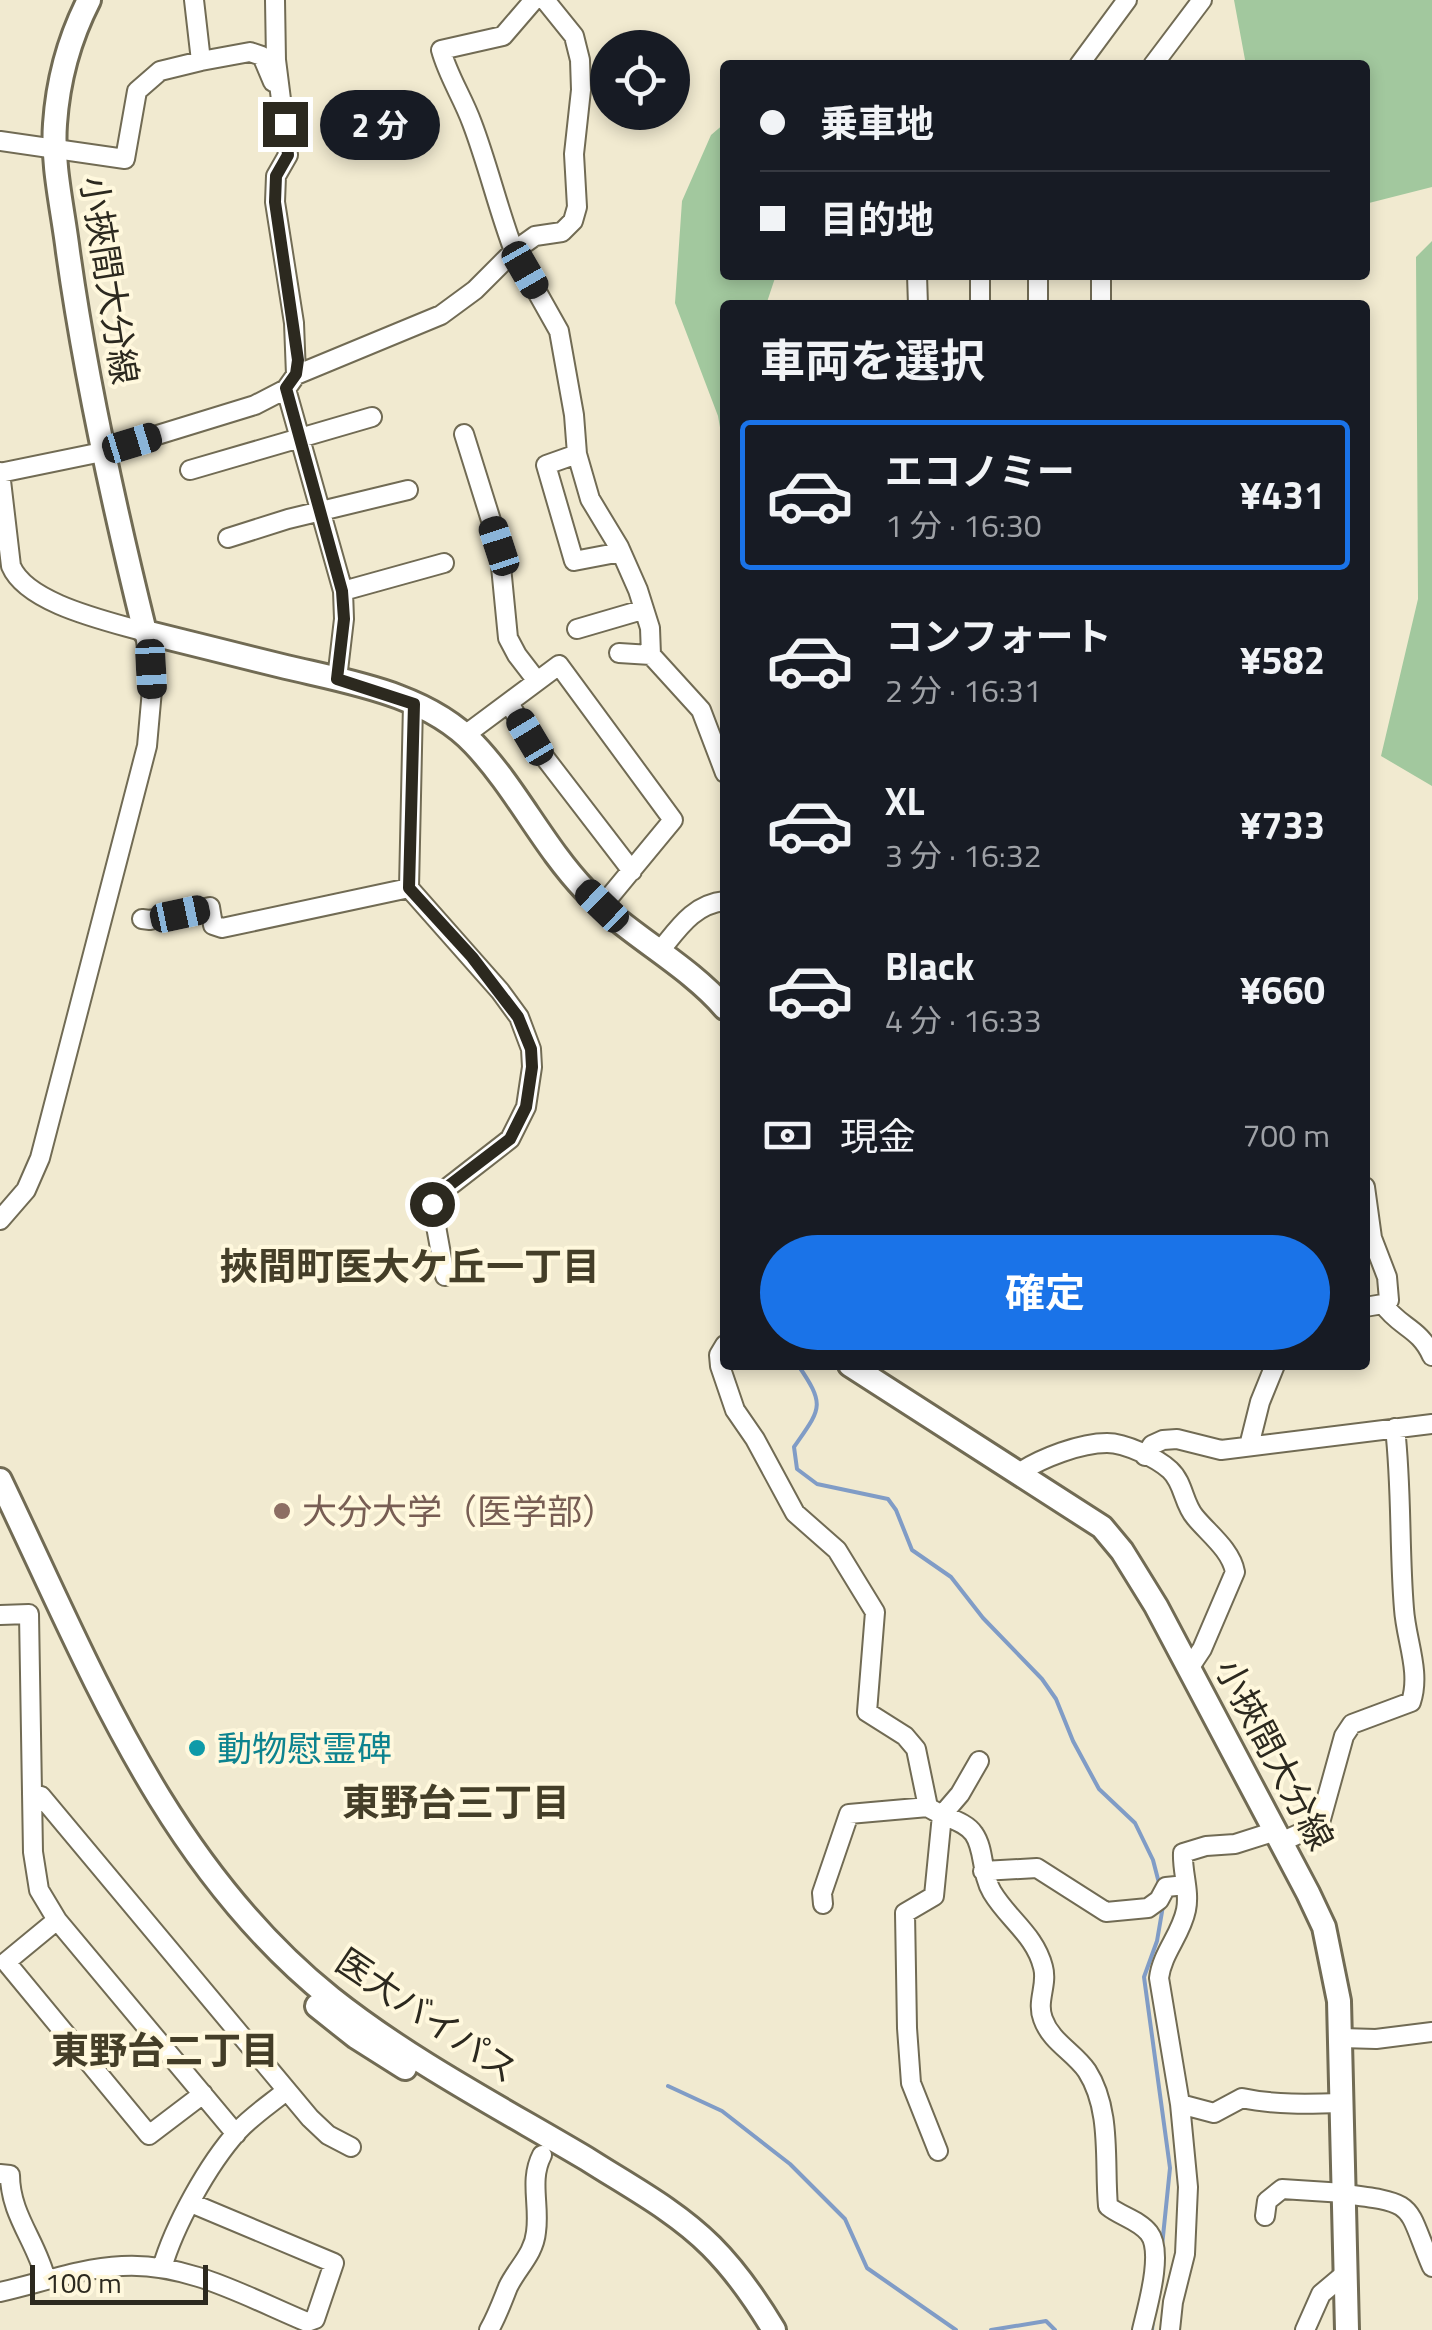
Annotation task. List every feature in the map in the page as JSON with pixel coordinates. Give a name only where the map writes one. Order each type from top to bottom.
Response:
[{"type":"main road","name":"小挾間大分線","points":[[89,0],[72,35],[64,68],[55,147],[71,274],[102,452],[145,632]]},
{"type":"main road","points":[[145,632],[337,679],[414,704],[465,736],[488,760],[567,868],[602,906],[692,976],[720,1003]]},
{"type":"main road","name":"小挾間大分線","points":[[858,1370],[1102,1526],[1122,1551],[1190,1667],[1324,1927],[1340,2002],[1348,2330]]},
{"type":"main road","name":"医大バイパス","points":[[0,1480],[159,1802],[241,1912],[310,1980],[368,2025],[675,2215],[726,2262],[774,2330]]},
{"type":"main road","name":"医大バイパス","points":[[0,1514],[146,1809],[199,1886],[253,1948],[313,2004],[356,2037],[672,2232],[713,2270],[756,2330]]},
{"type":"street","points":[[194,0],[201,61]]},
{"type":"street","points":[[275,0],[280,98],[288,155],[276,176],[275,202],[294,324],[291,382],[301,439],[342,591],[344,619],[337,679]]},
{"type":"street","points":[[534,0],[503,36],[441,50],[447,72],[472,122],[500,220],[559,331],[578,454],[590,500],[638,590],[650,628],[650,655],[701,710],[720,761]]},
{"type":"street","points":[[4,1208],[26,1190],[40,1158],[143,767],[152,690],[145,632],[59,604],[31,590],[15,576],[0,472],[102,452],[255,404],[291,382],[441,315],[535,236],[562,232],[573,221],[577,207],[574,154],[582,90],[580,60],[574,36],[545,0]]},
{"type":"street","points":[[1083,60],[1127,0]]},
{"type":"street","points":[[1157,60],[1202,0]]},
{"type":"street","points":[[0,142],[125,159],[138,91],[145,81],[160,71],[250,52],[262,56],[280,98]]},
{"type":"street","points":[[190,470],[372,417]]},
{"type":"street","points":[[464,434],[499,546],[508,638],[537,681]]},
{"type":"street","points":[[578,454],[546,465],[574,561],[621,552]]},
{"type":"street","points":[[228,538],[408,490]]},
{"type":"street","points":[[342,591],[444,563]]},
{"type":"street","points":[[577,629],[642,610]]},
{"type":"street","points":[[619,653],[650,655]]},
{"type":"street","points":[[465,736],[559,665],[673,820],[602,906]]},
{"type":"street","points":[[509,703],[530,737],[632,870]]},
{"type":"street","points":[[414,704],[409,888],[472,957],[518,1017],[531,1049],[532,1067],[526,1107],[510,1139],[438,1194],[432,1204],[445,1276]]},
{"type":"street","points":[[142,919],[210,907],[213,925],[222,928],[409,888]]},
{"type":"street","points":[[660,952],[693,912],[720,901]]},
{"type":"street","points":[[1370,1223],[1389,1289],[1388,1300],[1374,1306]]},
{"type":"street","points":[[1374,1306],[1425,1340],[1432,1356]]},
{"type":"street","points":[[721,1370],[735,1410],[756,1440],[794,1513],[836,1550],[875,1612],[867,1712],[905,1736],[916,1750],[935,1811],[934,1896],[909,1909],[904,1927],[912,2083],[938,2150]]},
{"type":"street","points":[[1249,1446],[1260,1402],[1274,1370]]},
{"type":"street","points":[[1145,1456],[1152,1446],[1176,1438],[1220,1450],[1432,1424]]},
{"type":"street","points":[[1170,2330],[1185,2254],[1187,2174],[1159,1978],[1161,1963],[1185,1916],[1182,1860],[1189,1850],[1278,1837],[1314,1826],[1321,1819],[1344,1736],[1352,1724],[1411,1702],[1416,1686],[1404,1616],[1396,1428]]},
{"type":"street","points":[[1020,1472],[1069,1452],[1110,1443],[1168,1468],[1180,1482],[1190,1511],[1233,1561],[1232,1582],[1190,1667]]},
{"type":"street","points":[[0,1615],[29,1614],[35,1876],[56,1920],[236,2134]]},
{"type":"street","points":[[935,1811],[960,1794],[979,1761]]},
{"type":"street","points":[[32,1794],[42,1796],[286,2091],[328,2135],[350,2147]]},
{"type":"street","points":[[824,1904],[822,1893],[848,1814],[935,1811],[965,1825],[974,1834],[992,1893],[1037,1948],[1045,1972],[1040,2000],[1042,2019],[1058,2042],[1086,2069],[1096,2090],[1105,2133],[1108,2206],[1149,2233],[1154,2244],[1150,2298],[1142,2330]]},
{"type":"street","points":[[983,1871],[1037,1868],[1106,1912],[1148,1908],[1160,1900],[1166,1887],[1186,1885]]},
{"type":"street","points":[[56,1920],[6,1962],[137,2120],[149,2134],[203,2094]]},
{"type":"street","points":[[1341,2038],[1391,2038],[1432,2032]]},
{"type":"street","points":[[162,2268],[176,2227],[236,2134],[286,2091]]},
{"type":"street","points":[[1180,2104],[1214,2113],[1242,2098],[1265,2104],[1342,2103]]},
{"type":"street","points":[[489,2330],[508,2288],[532,2250],[536,2234],[534,2179],[542,2155]]},
{"type":"street","points":[[0,2174],[10,2174],[10,2197],[46,2280]]},
{"type":"street","points":[[1265,2216],[1267,2201],[1282,2189],[1389,2199],[1400,2204],[1419,2228],[1432,2267]]},
{"type":"street","points":[[0,2292],[119,2266],[162,2268],[193,2276],[307,2322],[315,2319],[334,2263],[191,2203]]},
{"type":"street","points":[[1305,2330],[1321,2294],[1346,2273]]},
{"type":"green space","points":[[1234,0],[1432,0],[1432,187],[1370,203],[1370,60],[1245,60]]},
{"type":"green space","points":[[720,127],[720,280],[774,280],[768,300],[720,300],[720,427],[675,303],[682,201],[711,135]]},
{"type":"green space","points":[[1432,241],[1432,786],[1381,756],[1418,599],[1416,257]]},
{"type":"waterway","points":[[801,1370],[813,1390],[817,1407],[794,1447],[797,1469],[817,1484],[888,1499],[912,1550],[951,1577],[983,1618],[1042,1679],[1056,1699],[1099,1789],[1135,1823],[1153,1860],[1160,1887]]},
{"type":"waterway","points":[[1162,2246],[1170,2168],[1144,1977],[1157,1941],[1163,1906]]},
{"type":"waterway","points":[[668,2086],[722,2111],[790,2164],[845,2219],[867,2268],[956,2330]]},
{"type":"waterway","points":[[1152,2330],[1153,2320]]},
{"type":"waterway","points":[[991,2330],[1046,2321],[1055,2330]]},
{"type":"place","name":"大分大学（医学部）","points":[[282,1511]]},
{"type":"place","name":"動物慰霊碑","points":[[197,1748]]},
{"type":"district","name":"挾間町医大ケ丘一丁目","points":[[410,1266]]},
{"type":"district","name":"東野台三丁目","points":[[456,1802]]},
{"type":"district","name":"東野台二丁目","points":[[165,2050]]},
{"type":"route","points":[[285,124],[288,155],[276,176],[275,202],[298,360],[296,374],[286,388],[342,591],[344,619],[337,679],[414,704],[409,888],[500,992],[518,1017],[531,1049],[526,1107],[510,1139],[438,1194],[432,1204]]}]
